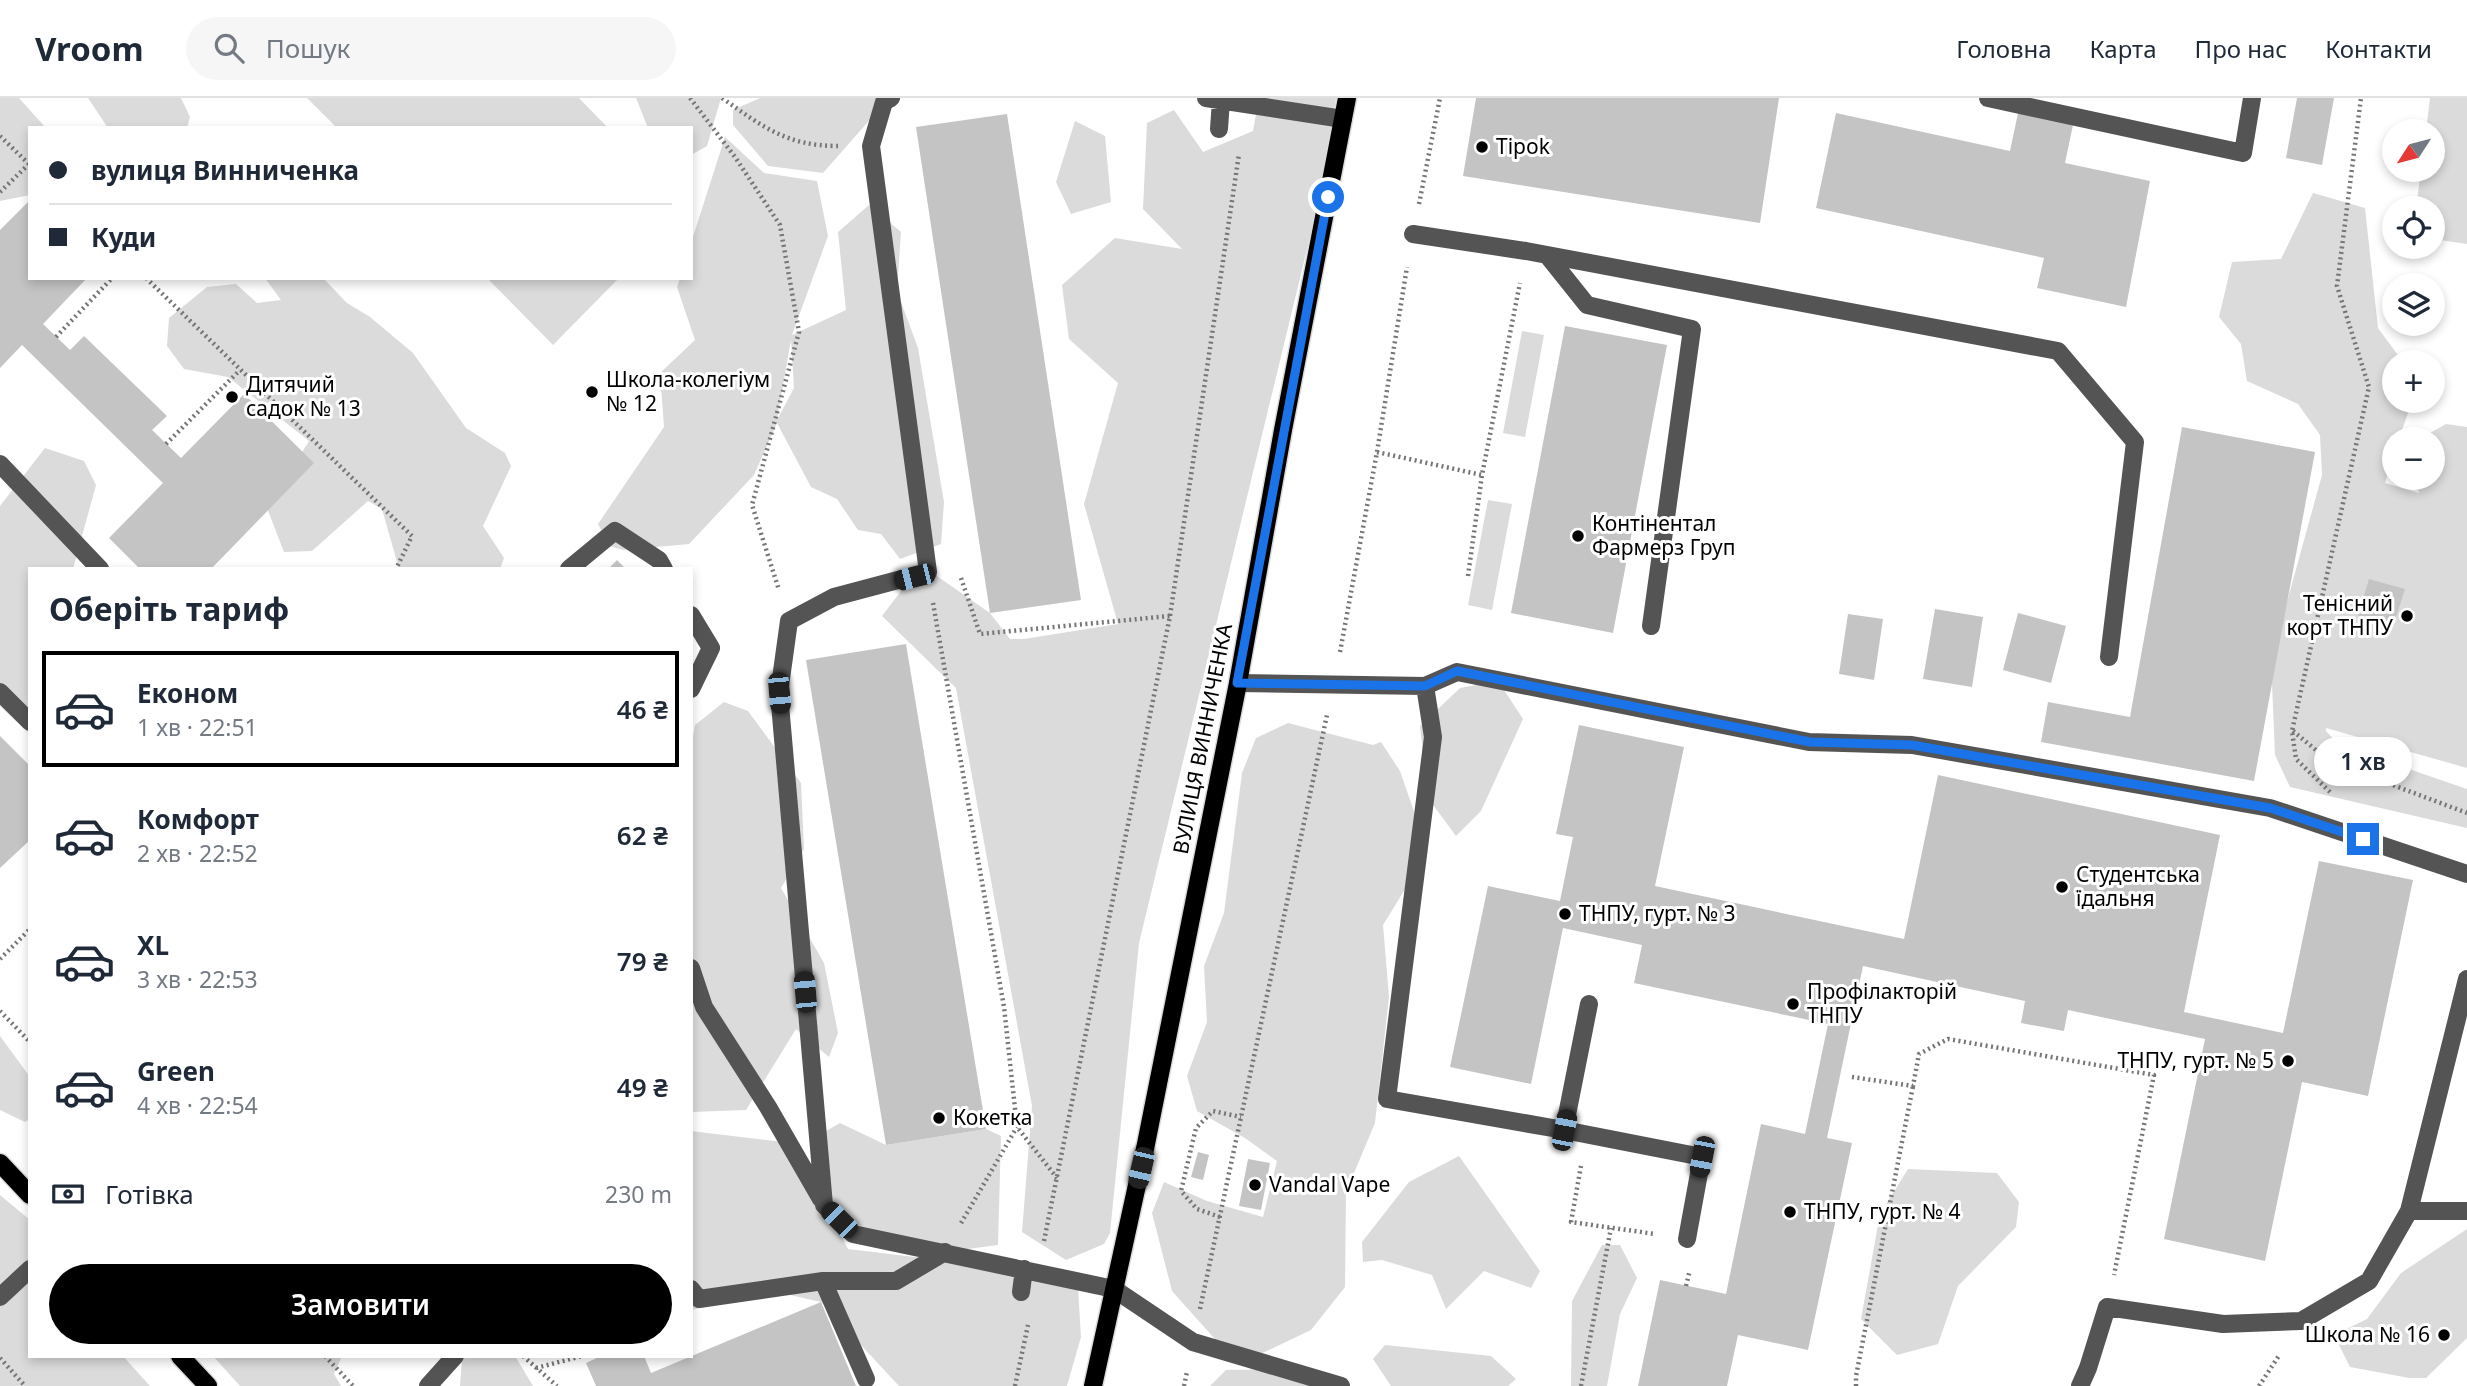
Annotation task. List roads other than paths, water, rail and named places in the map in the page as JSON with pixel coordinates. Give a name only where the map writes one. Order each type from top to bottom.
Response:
[{"type":"main road","name":"ВУЛИЦЯ ВИННИЧЕНКА","points":[[1093,1386],[1146,1144],[1237,683],[1347,98]]},
{"type":"main road","points":[[0,1163],[28,1193]]},
{"type":"main road","points":[[182,1358],[208,1386]]},
{"type":"lane","points":[[824,1205],[779,693],[789,621],[834,597],[928,572],[871,145],[884,102],[891,98]]},
{"type":"lane","points":[[1988,98],[2243,153],[2252,98]]},
{"type":"lane","points":[[1219,129],[1214,99],[1343,120]]},
{"type":"lane","points":[[1413,234],[1526,251],[2058,351],[2135,442],[2109,657]]},
{"type":"lane","points":[[1547,255],[1587,305],[1692,329],[1651,626]]},
{"type":"lane","points":[[0,464],[98,567]]},
{"type":"lane","points":[[571,567],[615,531],[659,560],[663,567]]},
{"type":"lane","points":[[693,618],[711,648],[693,685]]},
{"type":"lane","points":[[1237,683],[1425,686],[1457,671],[1810,742],[1912,745],[2270,808],[2467,874]]},
{"type":"lane","points":[[1425,686],[1433,737],[1387,1099],[1702,1157],[1687,1239]]},
{"type":"lane","points":[[0,692],[28,720]]},
{"type":"lane","points":[[693,974],[704,1007],[768,1107],[824,1205],[853,1234],[1114,1289],[1194,1342],[1341,1386]]},
{"type":"lane","points":[[2080,1386],[2107,1307],[2223,1324],[2301,1321],[2369,1281],[2409,1211],[2467,979]]},
{"type":"lane","points":[[1564,1130],[1589,1004]]},
{"type":"lane","points":[[2409,1211],[2467,1210]]},
{"type":"lane","points":[[693,1292],[699,1299],[823,1281],[896,1281],[945,1252]]},
{"type":"lane","points":[[0,1297],[28,1271]]},
{"type":"lane","points":[[1021,1292],[1031,1271]]},
{"type":"lane","points":[[823,1281],[866,1379]]},
{"type":"lane","points":[[428,1386],[453,1358]]},
{"type":"place","name":"Tipok","points":[[1482,147]]},
{"type":"place","name":"Школа-колегіум № 12","points":[[592,392]]},
{"type":"place","name":"Дитячий садок № 13","points":[[232,397]]},
{"type":"place","name":"Контінентал Фармерз Груп","points":[[1578,536]]},
{"type":"place","name":"Тенісний корт ТНПУ","points":[[2407,616]]},
{"type":"place","name":"Студентська їдальня","points":[[2062,887]]},
{"type":"place","name":"ТНПУ, гурт. № 3","points":[[1565,914]]},
{"type":"place","name":"Профілакторій ТНПУ","points":[[1793,1004]]},
{"type":"place","name":"ТНПУ, гурт. № 5","points":[[2288,1061]]},
{"type":"place","name":"Кокетка","points":[[939,1118]]},
{"type":"place","name":"Vandal Vape","points":[[1255,1185]]},
{"type":"place","name":"ТНПУ, гурт. № 4","points":[[1790,1212]]},
{"type":"place","name":"Школа № 16","points":[[2444,1335]]}]
